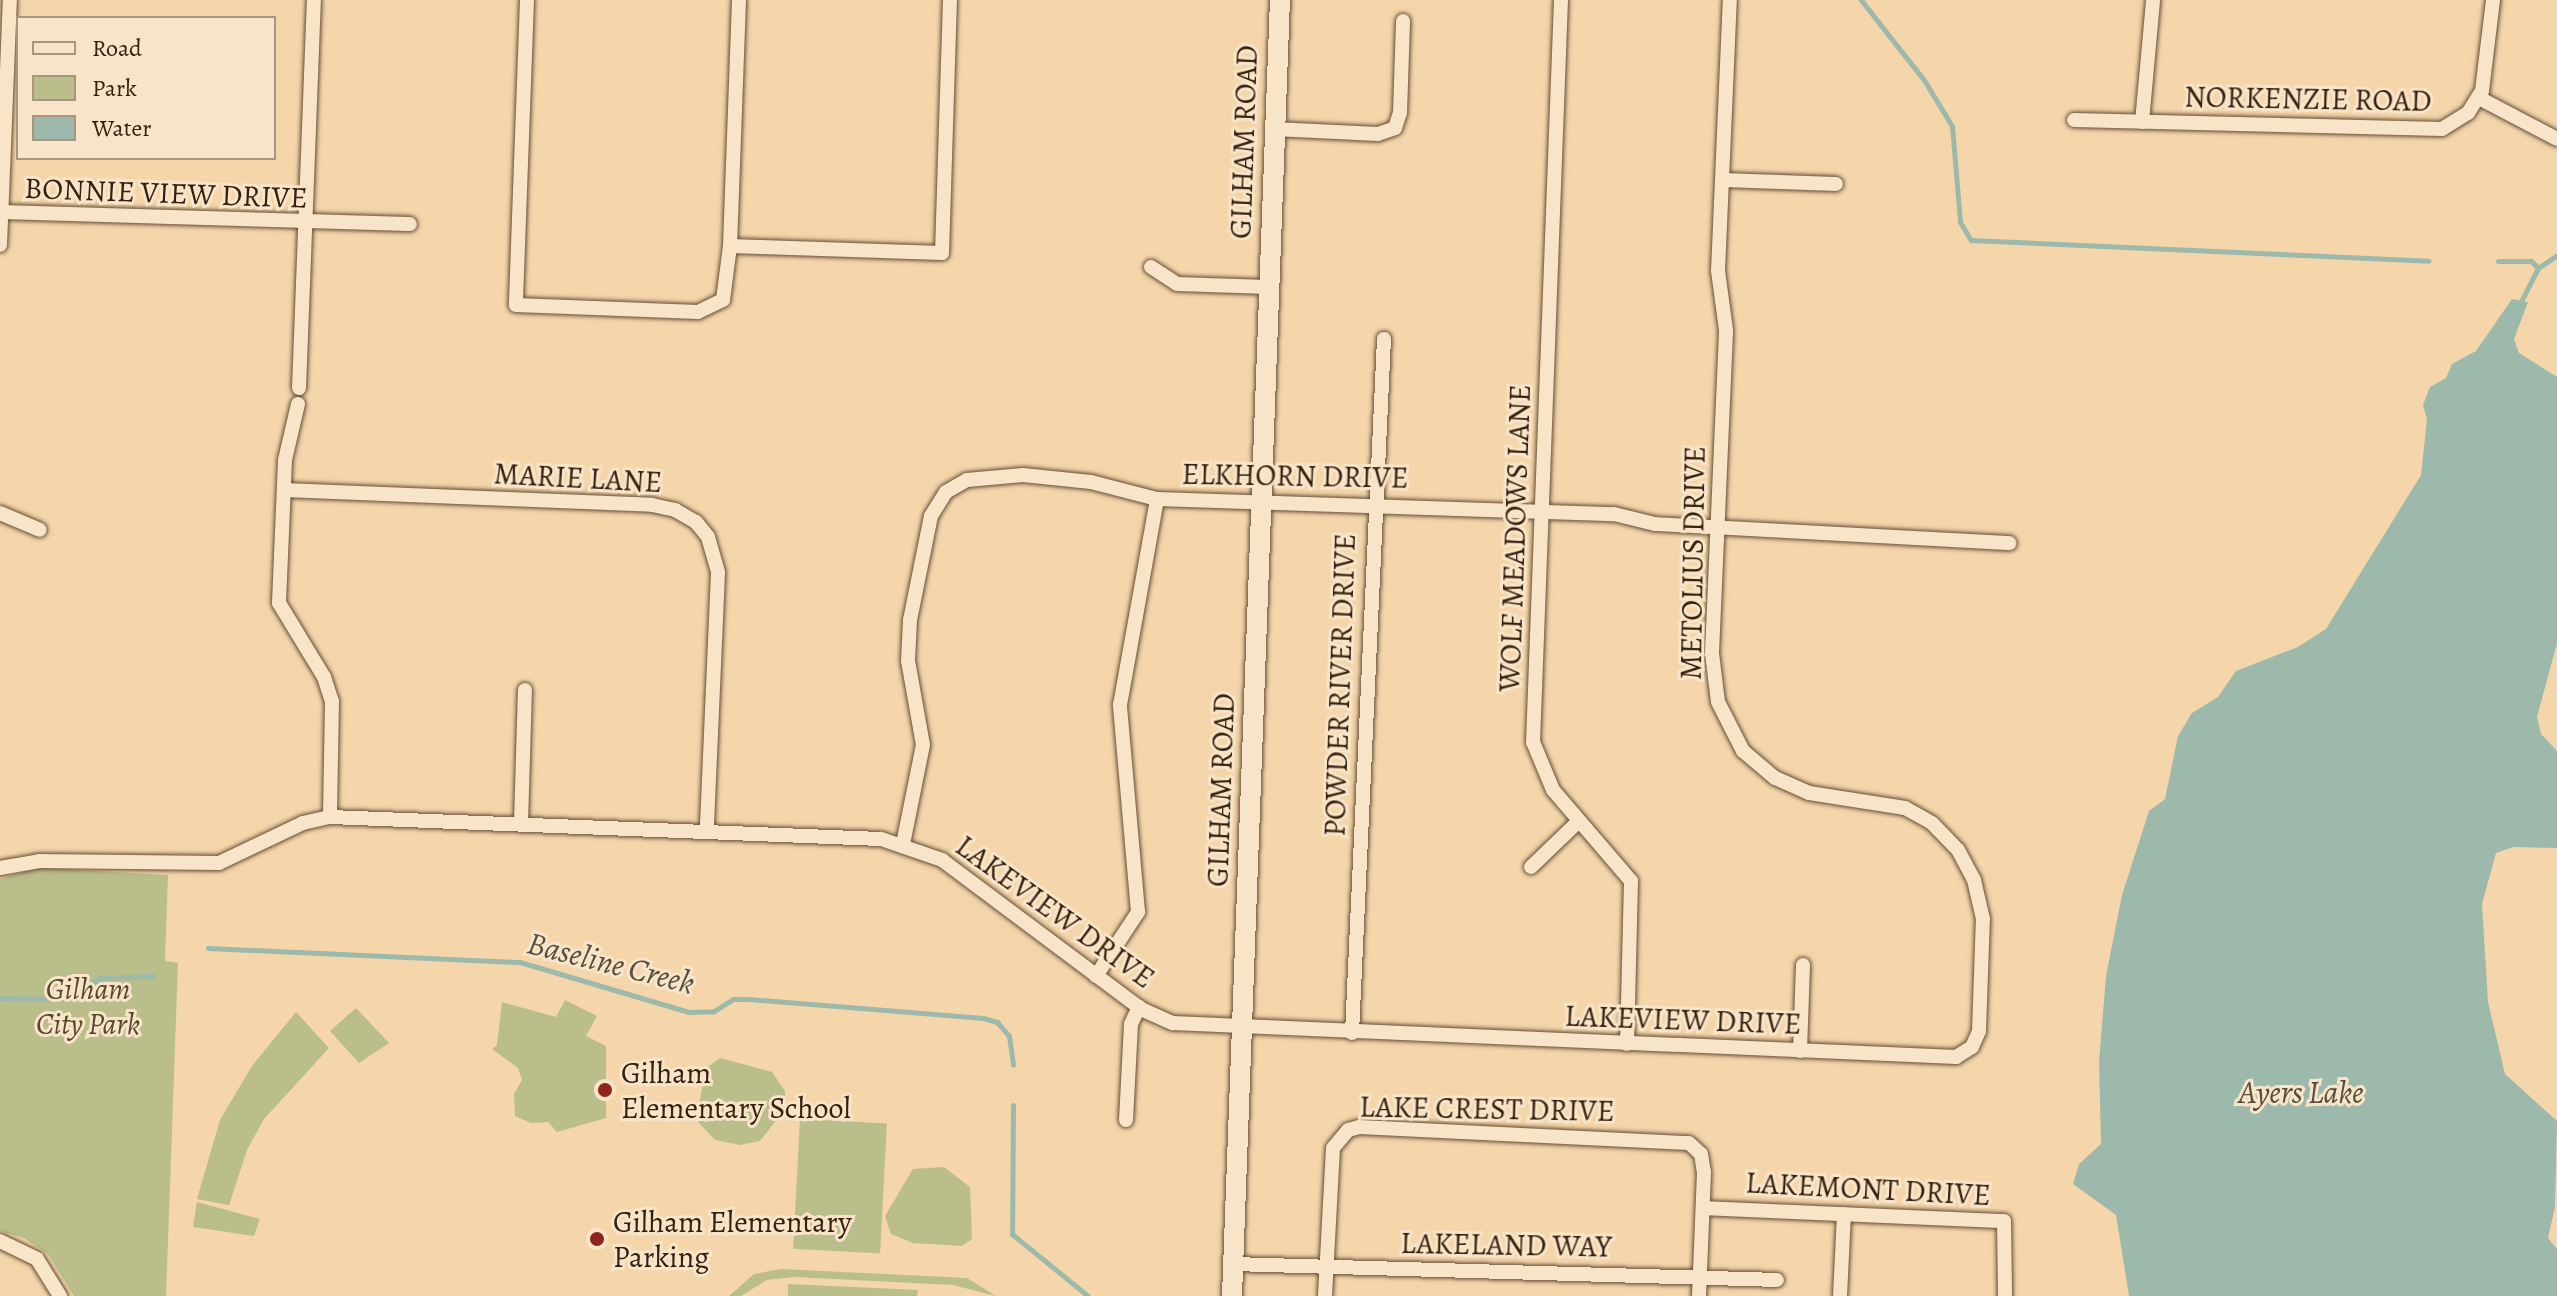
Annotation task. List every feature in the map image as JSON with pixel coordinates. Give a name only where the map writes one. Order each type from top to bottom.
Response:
[{"type":"street","points":[[0,245],[13,34],[10,0]]},
{"type":"street","points":[[299,388],[314,0]]},
{"type":"street","points":[[527,0],[516,305],[711,310],[727,293],[739,0]]},
{"type":"street","points":[[730,246],[942,253],[950,0]]},
{"type":"street","name":"GILHAM ROAD","points":[[1232,1296],[1280,0]]},
{"type":"street","name":"WOLF MEADOWS LANE","points":[[1561,0],[1533,742],[1545,779],[1631,881],[1627,1044]]},
{"type":"street","name":"METOLIUS DRIVE","points":[[1730,0],[1718,271],[1726,330],[1713,681],[1724,720],[1743,751],[1775,778],[1801,790],[1890,803],[1921,816],[1958,850],[1974,880],[1983,919],[1979,1031],[1972,1047],[1945,1058]]},
{"type":"street","points":[[2142,122],[2153,0]]},
{"type":"street","points":[[2493,0],[2479,98],[2557,139]]},
{"type":"street","points":[[1274,129],[1378,134],[1395,128],[1400,113],[1403,21]]},
{"type":"street","name":"NORKENZIE ROAD","points":[[2074,120],[2432,131],[2459,120],[2479,98]]},
{"type":"street","points":[[1723,180],[1836,184]]},
{"type":"street","name":"BONNIE VIEW DRIVE","points":[[1,212],[327,226],[410,224]]},
{"type":"street","points":[[1151,267],[1177,284],[1268,287]]},
{"type":"street","name":"POWDER RIVER DRIVE","points":[[1352,1033],[1373,503],[1384,339]]},
{"type":"street","points":[[298,404],[286,450],[279,603],[324,677],[332,701],[330,817]]},
{"type":"street","name":"ELKHORN DRIVE","points":[[903,844],[923,745],[908,634],[925,533],[941,487],[983,476],[1023,475],[1091,482],[1157,499],[1261,498],[1543,510],[1718,526],[2009,543]]},
{"type":"street","name":"MARIE LANE","points":[[284,490],[652,505],[675,510],[696,522],[708,537],[718,573],[707,830]]},
{"type":"street","points":[[1096,976],[1138,912],[1120,705],[1157,499]]},
{"type":"street","points":[[0,513],[40,530]]},
{"type":"street","points":[[521,823],[525,690]]},
{"type":"street","name":"LAKEVIEW DRIVE","points":[[0,868],[39,861],[219,863],[303,823],[330,817],[707,830],[903,844],[942,860],[1139,1007],[1173,1023],[1243,1029],[1945,1058]]},
{"type":"street","points":[[1531,867],[1579,821]]},
{"type":"street","points":[[1800,1051],[1803,965]]},
{"type":"street","points":[[1126,1120],[1131,1024],[1139,1007]]},
{"type":"street","name":"LAKE CREST DRIVE","points":[[1325,1296],[1333,1148],[1348,1130],[1679,1140],[1697,1148],[1703,1161],[1703,1208]]},
{"type":"street","points":[[1699,1296],[1703,1208]]},
{"type":"street","name":"LAKEMONT DRIVE","points":[[1703,1208],[2004,1221],[2005,1296]]},
{"type":"street","points":[[1840,1296],[1844,1214]]},
{"type":"street","points":[[0,1241],[37,1259],[60,1296]]},
{"type":"street","name":"LAKELAND WAY","points":[[1233,1264],[1326,1269],[1408,1266],[1777,1280]]},
{"type":"green space","name":"Gilham City Park","points":[[38,868],[168,875],[165,961],[178,963],[166,1296],[74,1296],[48,1254],[24,1238],[0,1231],[0,879]]},
{"type":"green space","points":[[565,1000],[597,1016],[586,1036],[606,1046],[606,1118],[557,1132],[548,1122],[531,1123],[515,1116],[514,1094],[522,1080],[518,1068],[492,1049],[497,1045],[502,1002],[556,1017]]},
{"type":"green space","points":[[356,1008],[389,1043],[359,1063],[330,1031]]},
{"type":"green space","points":[[296,1012],[329,1048],[264,1119],[247,1150],[229,1205],[197,1199],[220,1120],[252,1066]]},
{"type":"green space","points":[[720,1058],[772,1072],[785,1091],[785,1109],[760,1141],[740,1145],[715,1140],[696,1120],[706,1068]]},
{"type":"green space","points":[[800,1119],[887,1124],[880,1253],[793,1249]]},
{"type":"green space","points":[[944,1167],[970,1187],[972,1239],[962,1246],[913,1243],[891,1234],[885,1216],[913,1169]]},
{"type":"green space","points":[[197,1202],[260,1219],[254,1236],[193,1227]]},
{"type":"green space","points":[[781,1269],[967,1278],[996,1296],[953,1285],[794,1277],[767,1280],[741,1296],[729,1296],[754,1274]]},
{"type":"green space","points":[[788,1284],[918,1290],[917,1296],[788,1296]]},
{"type":"water","name":"Ayers Lake","points":[[2512,299],[2528,302],[2514,339],[2519,353],[2557,377],[2557,643],[2537,717],[2541,734],[2557,751],[2557,848],[2513,847],[2496,853],[2482,904],[2488,1002],[2505,1074],[2557,1121],[2555,1207],[2548,1238],[2557,1249],[2557,1296],[2129,1296],[2116,1215],[2073,1184],[2079,1164],[2101,1144],[2099,1062],[2106,976],[2122,895],[2149,811],[2165,799],[2178,736],[2192,713],[2218,697],[2236,671],[2298,647],[2326,629],[2421,475],[2427,419],[2423,405],[2430,387],[2446,378],[2452,364],[2476,351]]},
{"type":"waterway","points":[[1861,0],[1924,80],[1952,126],[1960,222],[1971,240],[2429,261]]},
{"type":"waterway","points":[[2538,268],[2557,255]]},
{"type":"waterway","points":[[2498,261],[2531,261],[2538,268],[2521,302]]},
{"type":"waterway","name":"Baseline Creek","points":[[208,948],[520,962],[689,1012],[714,1011],[733,999],[748,999],[983,1018],[997,1022],[1009,1036],[1013,1065]]},
{"type":"waterway","points":[[0,998],[65,999],[100,978],[153,976]]},
{"type":"waterway","name":"Baseline Creek","points":[[1013,1105],[1012,1234],[1088,1296]]},
{"type":"place","name":"Gilham Elementary School","points":[[605,1090]]},
{"type":"place","name":"Gilham Elementary Parking","points":[[597,1239]]}]
